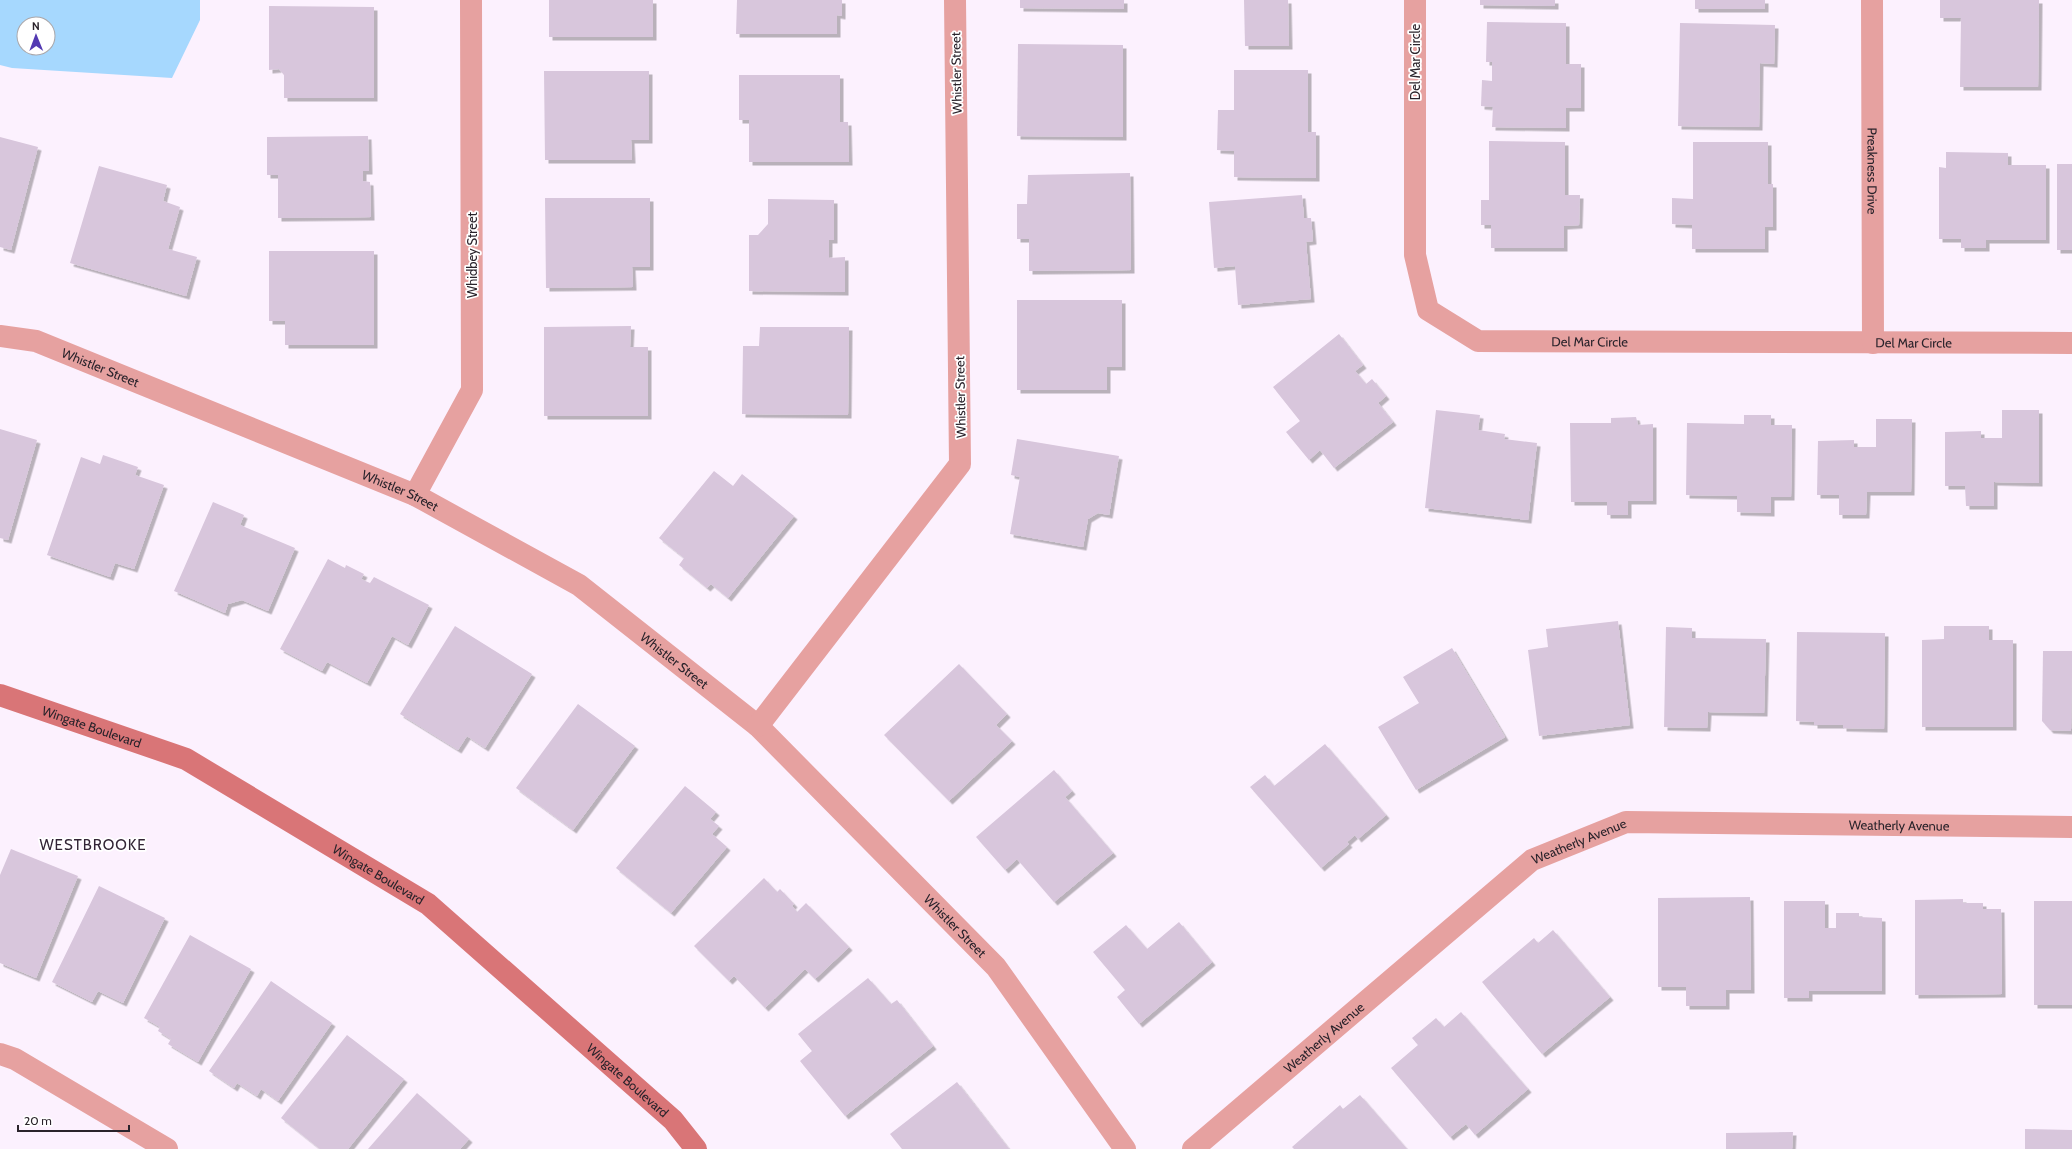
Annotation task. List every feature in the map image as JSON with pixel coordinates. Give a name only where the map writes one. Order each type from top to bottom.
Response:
[{"type":"street","name":"Whidbey Street","points":[[415,495],[472,390],[471,0]]},
{"type":"street","name":"Whistler Street","points":[[758,726],[960,464],[955,0]]},
{"type":"street","name":"Del Mar Circle","points":[[1415,0],[1415,255],[1428,310],[1478,341],[2072,344]]},
{"type":"street","name":"Preakness Drive","points":[[1872,0],[1873,343]]},
{"type":"street","name":"Whistler Street","points":[[0,336],[36,341],[415,495],[579,585],[758,726],[996,967],[1125,1149]]},
{"type":"street","name":"Wingate Boulevard","points":[[0,695],[186,759],[428,904],[674,1120],[696,1149]]},
{"type":"street","name":"Weatherly Avenue","points":[[1193,1149],[1532,860],[1626,822],[2072,827]]},
{"type":"street","points":[[0,1054],[15,1059],[167,1149]]},
{"type":"water","points":[[0,0],[200,0],[200,20],[172,78],[12,68],[0,65]]},
{"type":"building","points":[[549,0],[653,0],[653,37],[549,37]]},
{"type":"building","points":[[737,0],[842,0],[842,16],[837,15],[837,34],[736,34]]},
{"type":"building","points":[[1020,0],[1124,0],[1124,9],[1020,8]]},
{"type":"building","points":[[1244,0],[1288,0],[1289,46],[1245,46]]},
{"type":"building","points":[[1480,0],[1555,0],[1555,6],[1480,5]]},
{"type":"building","points":[[1695,0],[1765,0],[1765,9],[1695,9]]},
{"type":"building","points":[[1940,0],[2039,0],[2038,87],[1960,87],[1961,18],[1940,18]]},
{"type":"building","points":[[269,6],[374,7],[374,98],[284,98],[284,75],[279,69],[269,70]]},
{"type":"building","points":[[1487,22],[1566,23],[1566,64],[1581,64],[1581,108],[1566,108],[1566,128],[1492,127],[1493,107],[1481,106],[1482,80],[1492,81],[1492,62],[1486,62]]},
{"type":"building","points":[[1680,23],[1775,25],[1774,64],[1760,63],[1759,127],[1678,126]]},
{"type":"building","points":[[1018,44],[1123,45],[1123,137],[1017,136]]},
{"type":"building","points":[[1234,70],[1308,70],[1308,132],[1316,132],[1316,178],[1234,177],[1234,151],[1217,150],[1218,110],[1234,110]]},
{"type":"building","points":[[544,71],[649,71],[649,140],[631,140],[632,160],[545,160]]},
{"type":"building","points":[[739,75],[840,75],[840,122],[848,122],[849,162],[749,162],[749,120],[739,120]]},
{"type":"building","points":[[368,136],[369,171],[363,171],[363,181],[370,182],[371,217],[278,218],[278,175],[267,175],[267,137]]},
{"type":"building","points":[[0,137],[38,147],[11,250],[0,247]]},
{"type":"building","points":[[1489,141],[1565,142],[1565,195],[1580,195],[1579,225],[1564,226],[1564,248],[1491,248],[1491,225],[1481,225],[1481,200],[1489,200]]},
{"type":"building","points":[[1693,142],[1768,142],[1768,184],[1773,184],[1773,227],[1765,227],[1765,249],[1692,249],[1692,225],[1672,224],[1672,198],[1693,199]]},
{"type":"building","points":[[1946,152],[2008,153],[2008,165],[2046,165],[2046,240],[1986,240],[1986,248],[1961,248],[1961,239],[1939,239],[1939,167],[1946,168]]},
{"type":"building","points":[[2057,164],[2072,164],[2072,250],[2057,250]]},
{"type":"building","points":[[99,166],[167,185],[163,201],[180,207],[168,249],[197,257],[186,296],[70,263]]},
{"type":"building","points":[[1130,173],[1131,270],[1029,271],[1029,239],[1017,239],[1017,204],[1027,204],[1028,175]]},
{"type":"building","points":[[1302,195],[1304,218],[1311,218],[1313,241],[1306,242],[1311,299],[1238,305],[1235,266],[1214,268],[1209,202]]},
{"type":"building","points":[[545,198],[650,198],[650,267],[632,267],[633,287],[546,288]]},
{"type":"building","points":[[768,199],[834,200],[834,240],[829,240],[829,258],[845,257],[845,292],[749,291],[749,235],[758,235],[768,224]]},
{"type":"building","points":[[269,251],[374,251],[374,345],[285,345],[285,321],[269,321]]},
{"type":"building","points":[[1017,300],[1122,300],[1122,367],[1107,367],[1107,390],[1017,390]]},
{"type":"building","points":[[631,326],[630,347],[648,347],[648,416],[544,416],[544,327]]},
{"type":"building","points":[[760,327],[849,327],[848,415],[742,414],[743,346],[759,346]]},
{"type":"building","points":[[1339,334],[1363,365],[1355,371],[1366,384],[1372,379],[1386,396],[1378,403],[1393,422],[1334,468],[1320,450],[1309,460],[1286,432],[1300,421],[1273,387]]},
{"type":"building","points":[[1436,410],[1480,415],[1478,430],[1505,434],[1504,439],[1537,443],[1528,520],[1425,508]]},
{"type":"building","points":[[2002,410],[2039,410],[2039,483],[1994,482],[1994,506],[1966,506],[1965,486],[1945,486],[1945,432],[1981,431],[1981,438],[2002,438]]},
{"type":"building","points":[[1744,415],[1771,415],[1771,425],[1792,425],[1791,497],[1771,497],[1771,513],[1737,512],[1737,496],[1686,495],[1687,423],[1744,424]]},
{"type":"building","points":[[1636,417],[1638,425],[1653,424],[1653,501],[1628,501],[1628,515],[1607,515],[1607,502],[1571,502],[1570,423],[1611,423],[1611,418]]},
{"type":"building","points":[[1876,419],[1912,419],[1911,492],[1867,492],[1866,515],[1839,515],[1839,495],[1817,495],[1818,441],[1854,440],[1854,447],[1876,447]]},
{"type":"building","points":[[0,429],[37,440],[8,540],[0,538]]},
{"type":"building","points":[[1017,439],[1119,456],[1109,515],[1098,513],[1088,519],[1083,547],[1010,534],[1020,477],[1011,475]]},
{"type":"building","points":[[103,455],[138,467],[135,475],[164,485],[134,569],[115,563],[110,577],[47,555],[81,457],[100,464]]},
{"type":"building","points":[[714,471],[733,486],[742,474],[794,516],[728,598],[711,584],[707,588],[679,565],[684,558],[659,538]]},
{"type":"building","points":[[213,502],[244,515],[240,525],[295,548],[268,611],[242,600],[228,604],[225,613],[174,591]]},
{"type":"building","points":[[328,559],[345,568],[346,565],[364,574],[361,579],[370,583],[374,577],[429,605],[408,645],[392,636],[367,683],[327,662],[322,671],[280,649]]},
{"type":"building","points":[[1618,621],[1630,725],[1539,736],[1528,650],[1548,647],[1546,629]]},
{"type":"building","points":[[455,626],[532,674],[485,748],[467,736],[458,750],[400,714]]},
{"type":"building","points":[[1944,626],[1989,626],[1989,640],[2013,640],[2013,727],[1922,727],[1922,640],[1944,639]]},
{"type":"building","points":[[1666,627],[1692,628],[1692,638],[1766,639],[1764,713],[1708,712],[1707,728],[1664,727]]},
{"type":"building","points":[[1797,632],[1885,633],[1884,729],[1843,728],[1843,725],[1814,725],[1814,722],[1796,721]]},
{"type":"building","points":[[1452,648],[1505,737],[1416,790],[1378,727],[1419,703],[1403,677]]},
{"type":"building","points":[[2043,651],[2072,651],[2071,731],[2050,730],[2042,721]]},
{"type":"building","points":[[959,664],[1007,714],[996,725],[1012,741],[949,801],[884,735]]},
{"type":"building","points":[[578,704],[635,746],[573,830],[516,788]]},
{"type":"building","points":[[1325,744],[1386,815],[1358,839],[1355,835],[1347,842],[1349,844],[1321,868],[1250,787],[1265,775],[1274,786]]},
{"type":"building","points":[[1054,770],[1072,791],[1065,797],[1113,853],[1054,902],[1017,859],[1005,870],[976,837]]},
{"type":"building","points":[[685,786],[716,812],[710,819],[719,826],[712,834],[727,847],[671,913],[616,868]]},
{"type":"building","points":[[11,849],[78,876],[36,978],[0,963],[0,875]]},
{"type":"building","points":[[764,878],[777,892],[780,889],[794,904],[792,906],[797,912],[806,903],[849,947],[815,979],[805,969],[765,1008],[734,976],[729,981],[694,946]]},
{"type":"building","points":[[99,886],[165,918],[123,1003],[98,991],[92,1002],[52,982]]},
{"type":"building","points":[[1750,897],[1751,990],[1726,990],[1726,1006],[1686,1006],[1686,987],[1658,987],[1658,898]]},
{"type":"building","points":[[1963,899],[1963,903],[1983,903],[1983,909],[2001,909],[2002,994],[1915,995],[1915,900]]},
{"type":"building","points":[[1784,901],[1825,901],[1825,928],[1836,928],[1836,913],[1859,913],[1859,917],[1882,918],[1882,991],[1809,991],[1809,998],[1784,998]]},
{"type":"building","points":[[2034,901],[2072,901],[2072,1005],[2034,1005]]},
{"type":"building","points":[[1179,922],[1212,962],[1139,1024],[1117,997],[1125,990],[1093,952],[1126,925],[1147,949]]},
{"type":"building","points":[[1553,930],[1610,997],[1542,1054],[1482,982],[1534,938],[1538,943]]},
{"type":"building","points":[[190,935],[251,969],[198,1062],[168,1044],[171,1039],[158,1031],[160,1027],[144,1018]]},
{"type":"building","points":[[868,978],[891,1004],[897,1000],[933,1046],[845,1116],[800,1061],[812,1051],[798,1034]]},
{"type":"building","points":[[271,981],[332,1023],[278,1101],[261,1089],[257,1096],[237,1083],[234,1088],[209,1071]]},
{"type":"building","points":[[1461,1012],[1528,1089],[1475,1135],[1466,1124],[1450,1137],[1391,1068],[1418,1045],[1412,1038],[1436,1018],[1444,1027]]},
{"type":"building","points":[[347,1035],[404,1079],[348,1149],[320,1149],[281,1118]]},
{"type":"building","points":[[957,1082],[1009,1149],[902,1149],[890,1134]]},
{"type":"building","points":[[417,1093],[469,1139],[460,1149],[368,1149]]},
{"type":"building","points":[[1360,1095],[1407,1149],[1294,1149],[1292,1147],[1340,1105],[1343,1109]]},
{"type":"building","points":[[2025,1129],[2072,1130],[2072,1149],[2025,1149]]},
{"type":"building","points":[[1793,1132],[1792,1149],[1726,1149],[1726,1133]]},
{"type":"district","name":"WESTBROOKE","points":[[93,845]]}]
